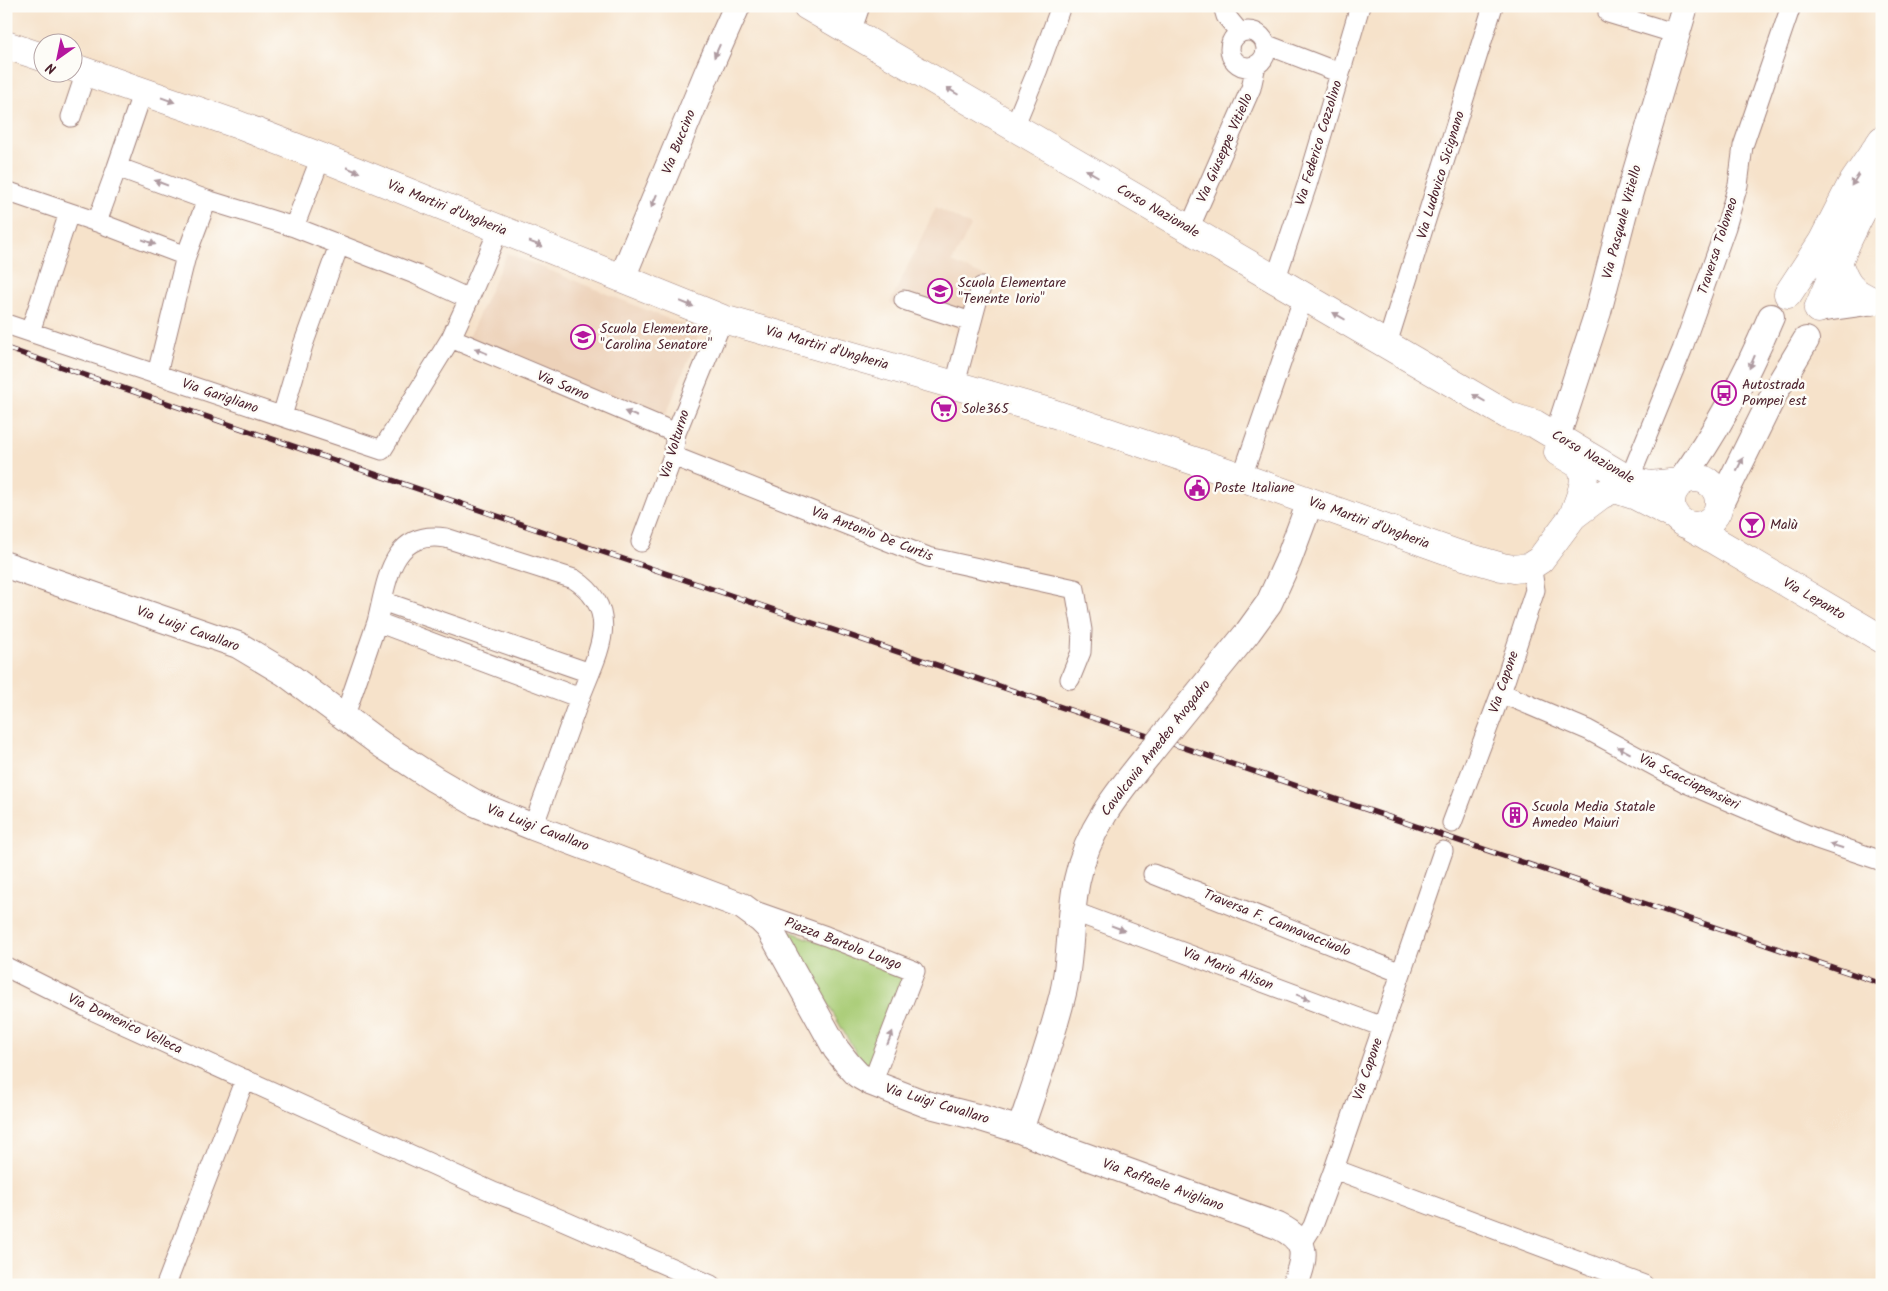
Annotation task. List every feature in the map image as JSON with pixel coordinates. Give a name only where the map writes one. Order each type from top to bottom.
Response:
[{"type":"main road","name":"Corso Nazionale","points":[[807,6],[1276,278],[1509,416],[1530,434],[1580,466],[1584,476],[1572,516]]},
{"type":"main road","points":[[6,45],[32,54]]},
{"type":"main road","name":"Via Martiri d'Ungheria","points":[[82,71],[143,91],[321,157],[723,319],[1049,412],[1242,477],[1457,554],[1514,569],[1529,567]]},
{"type":"main road","points":[[1788,294],[1822,242],[1850,187],[1882,140]]},
{"type":"main road","points":[[1813,326],[1859,215],[1882,178]]},
{"type":"main road","points":[[1838,262],[1845,282],[1852,290],[1877,300]]},
{"type":"main road","name":"Corso Nazionale","points":[[1509,416],[1535,424],[1629,480],[1650,485],[1680,482]]},
{"type":"main road","points":[[1694,478],[1708,482],[1718,493],[1717,511],[1705,524],[1682,521],[1670,502],[1671,494],[1680,482],[1694,478]]},
{"type":"main road","name":"Corso Nazionale","points":[[1572,516],[1601,495],[1612,490],[1618,490],[1636,496],[1682,521]]},
{"type":"main road","name":"Via Lepanto","points":[[1717,511],[1730,541],[1745,560]]},
{"type":"main road","points":[[1529,567],[1547,553],[1572,516]]},
{"type":"main road","name":"Via Lepanto","points":[[1682,521],[1745,560],[1882,639]]},
{"type":"street","name":"Via Buccino","points":[[622,278],[737,6]]},
{"type":"street","points":[[851,32],[860,6]]},
{"type":"street","points":[[1014,127],[1061,6]]},
{"type":"street","points":[[1223,6],[1226,16],[1240,33]]},
{"type":"street","name":"Via Federico Cozzolino","points":[[1276,278],[1307,185],[1360,6]]},
{"type":"street","name":"Via Ludovico Sicignano","points":[[1387,344],[1493,6]]},
{"type":"street","name":"Via Pasquale Vitiello","points":[[1557,437],[1598,312],[1624,212],[1685,6]]},
{"type":"street","name":"Traversa Tolomeo","points":[[1629,480],[1682,350],[1726,227],[1738,185],[1743,146],[1791,6]]},
{"type":"street","points":[[1608,13],[1677,34]]},
{"type":"street","points":[[1256,66],[1250,67],[1238,64],[1231,54],[1231,42],[1240,33],[1252,32],[1262,38],[1265,44],[1340,73]]},
{"type":"street","name":"Via Giuseppe Vitiello","points":[[1189,229],[1251,88],[1256,66],[1264,59],[1266,54],[1265,44]]},
{"type":"street","points":[[71,117],[77,82]]},
{"type":"street","points":[[97,222],[143,91]]},
{"type":"street","points":[[294,228],[321,157]]},
{"type":"street","points":[[117,167],[207,200],[294,228],[418,275],[469,299]]},
{"type":"street","points":[[6,191],[97,222],[186,256]]},
{"type":"street","points":[[157,374],[186,256],[207,200]]},
{"type":"street","points":[[30,332],[69,213]]},
{"type":"street","points":[[451,338],[499,229]]},
{"type":"street","points":[[282,416],[303,345],[339,245]]},
{"type":"street","points":[[955,384],[981,287]]},
{"type":"street","points":[[1680,482],[1707,445],[1731,402],[1748,370],[1776,303],[1788,294],[1802,294],[1815,302],[1813,326],[1776,390],[1717,511]]},
{"type":"street","points":[[1242,477],[1304,296]]},
{"type":"street","points":[[904,300],[971,322]]},
{"type":"street","points":[[1771,318],[1772,325],[1780,337],[1791,342],[1813,326],[1877,300]]},
{"type":"street","name":"Via Volturno","points":[[641,542],[673,456],[676,433],[723,319]]},
{"type":"street","name":"Via Garigliano","points":[[6,324],[382,450],[451,338]]},
{"type":"street","name":"Via Sarno","points":[[451,338],[676,433]]},
{"type":"street","name":"Via Antonio De Curtis","points":[[673,456],[928,557],[1075,589],[1082,630],[1081,652],[1070,679]]},
{"type":"street","name":"Cavalcavia Amedeo Avogadro","points":[[1020,1130],[1063,994],[1069,966],[1072,911],[1077,880],[1092,833],[1110,802],[1248,632],[1268,603],[1288,561],[1310,502]]},
{"type":"street","points":[[344,718],[377,622],[382,600],[397,556],[406,545],[418,538],[432,536],[446,538],[574,579],[587,588],[598,601],[603,616],[604,633],[533,827]]},
{"type":"street","name":"Via Luigi Cavallaro","points":[[6,566],[238,645],[285,673],[389,750],[460,794],[500,814],[742,906],[769,928],[836,1049],[847,1064],[858,1074],[872,1083],[926,1104],[1020,1130]]},
{"type":"street","name":"Via Capone","points":[[1452,823],[1500,693],[1535,590],[1533,576],[1529,567]]},
{"type":"street","points":[[382,600],[590,673]]},
{"type":"street","points":[[377,622],[580,698]]},
{"type":"street","name":"Via Scacciapensieri","points":[[1500,693],[1588,730],[1686,783],[1817,839],[1882,861]]},
{"type":"street","name":"Via Capone","points":[[1296,1285],[1302,1263],[1302,1245],[1313,1226],[1334,1169],[1443,851]]},
{"type":"street","name":"Traversa F. Cannavacciuolo","points":[[1153,874],[1401,973]]},
{"type":"street","name":"Piazza Bartolo Longo","points":[[742,906],[915,971],[872,1083]]},
{"type":"street","name":"Via Mario Alison","points":[[1072,911],[1383,1028]]},
{"type":"street","name":"Via Domenico Velleca","points":[[6,967],[92,1010],[493,1192],[530,1206],[711,1285]]},
{"type":"street","points":[[166,1285],[245,1080]]},
{"type":"street","name":"Via Raffaele Avigliano","points":[[1020,1130],[1085,1157],[1278,1226],[1296,1237],[1302,1245]]},
{"type":"street","points":[[1334,1169],[1644,1285]]},
{"type":"shaded area","name":"Scuola Elementare \"Tenente Iorio\"","points":[[936,207],[971,226],[952,262],[988,278],[964,368],[965,330],[890,303]]},
{"type":"shaded area","name":"Scuola Elementare \"Carolina Senatore\"","points":[[507,253],[700,332],[662,424],[466,343]]},
{"type":"green space","points":[[784,929],[908,976],[872,1070],[856,1053]]},
{"type":"railway","points":[[6,348],[579,544],[1882,984]]},
{"type":"place","name":"Scuola Elementare \"Tenente Iorio\"","points":[[940,291]]},
{"type":"place","name":"Scuola Elementare \"Carolina Senatore\"","points":[[583,337]]},
{"type":"place","name":"Autostrada Pompei est","points":[[1724,393]]},
{"type":"place","name":"Sole365","points":[[944,409]]},
{"type":"place","name":"Poste Italiane","points":[[1197,488]]},
{"type":"place","name":"Malù","points":[[1752,525]]},
{"type":"place","name":"Scuola Media Statale Amedeo Maiuri","points":[[1515,815]]}]
